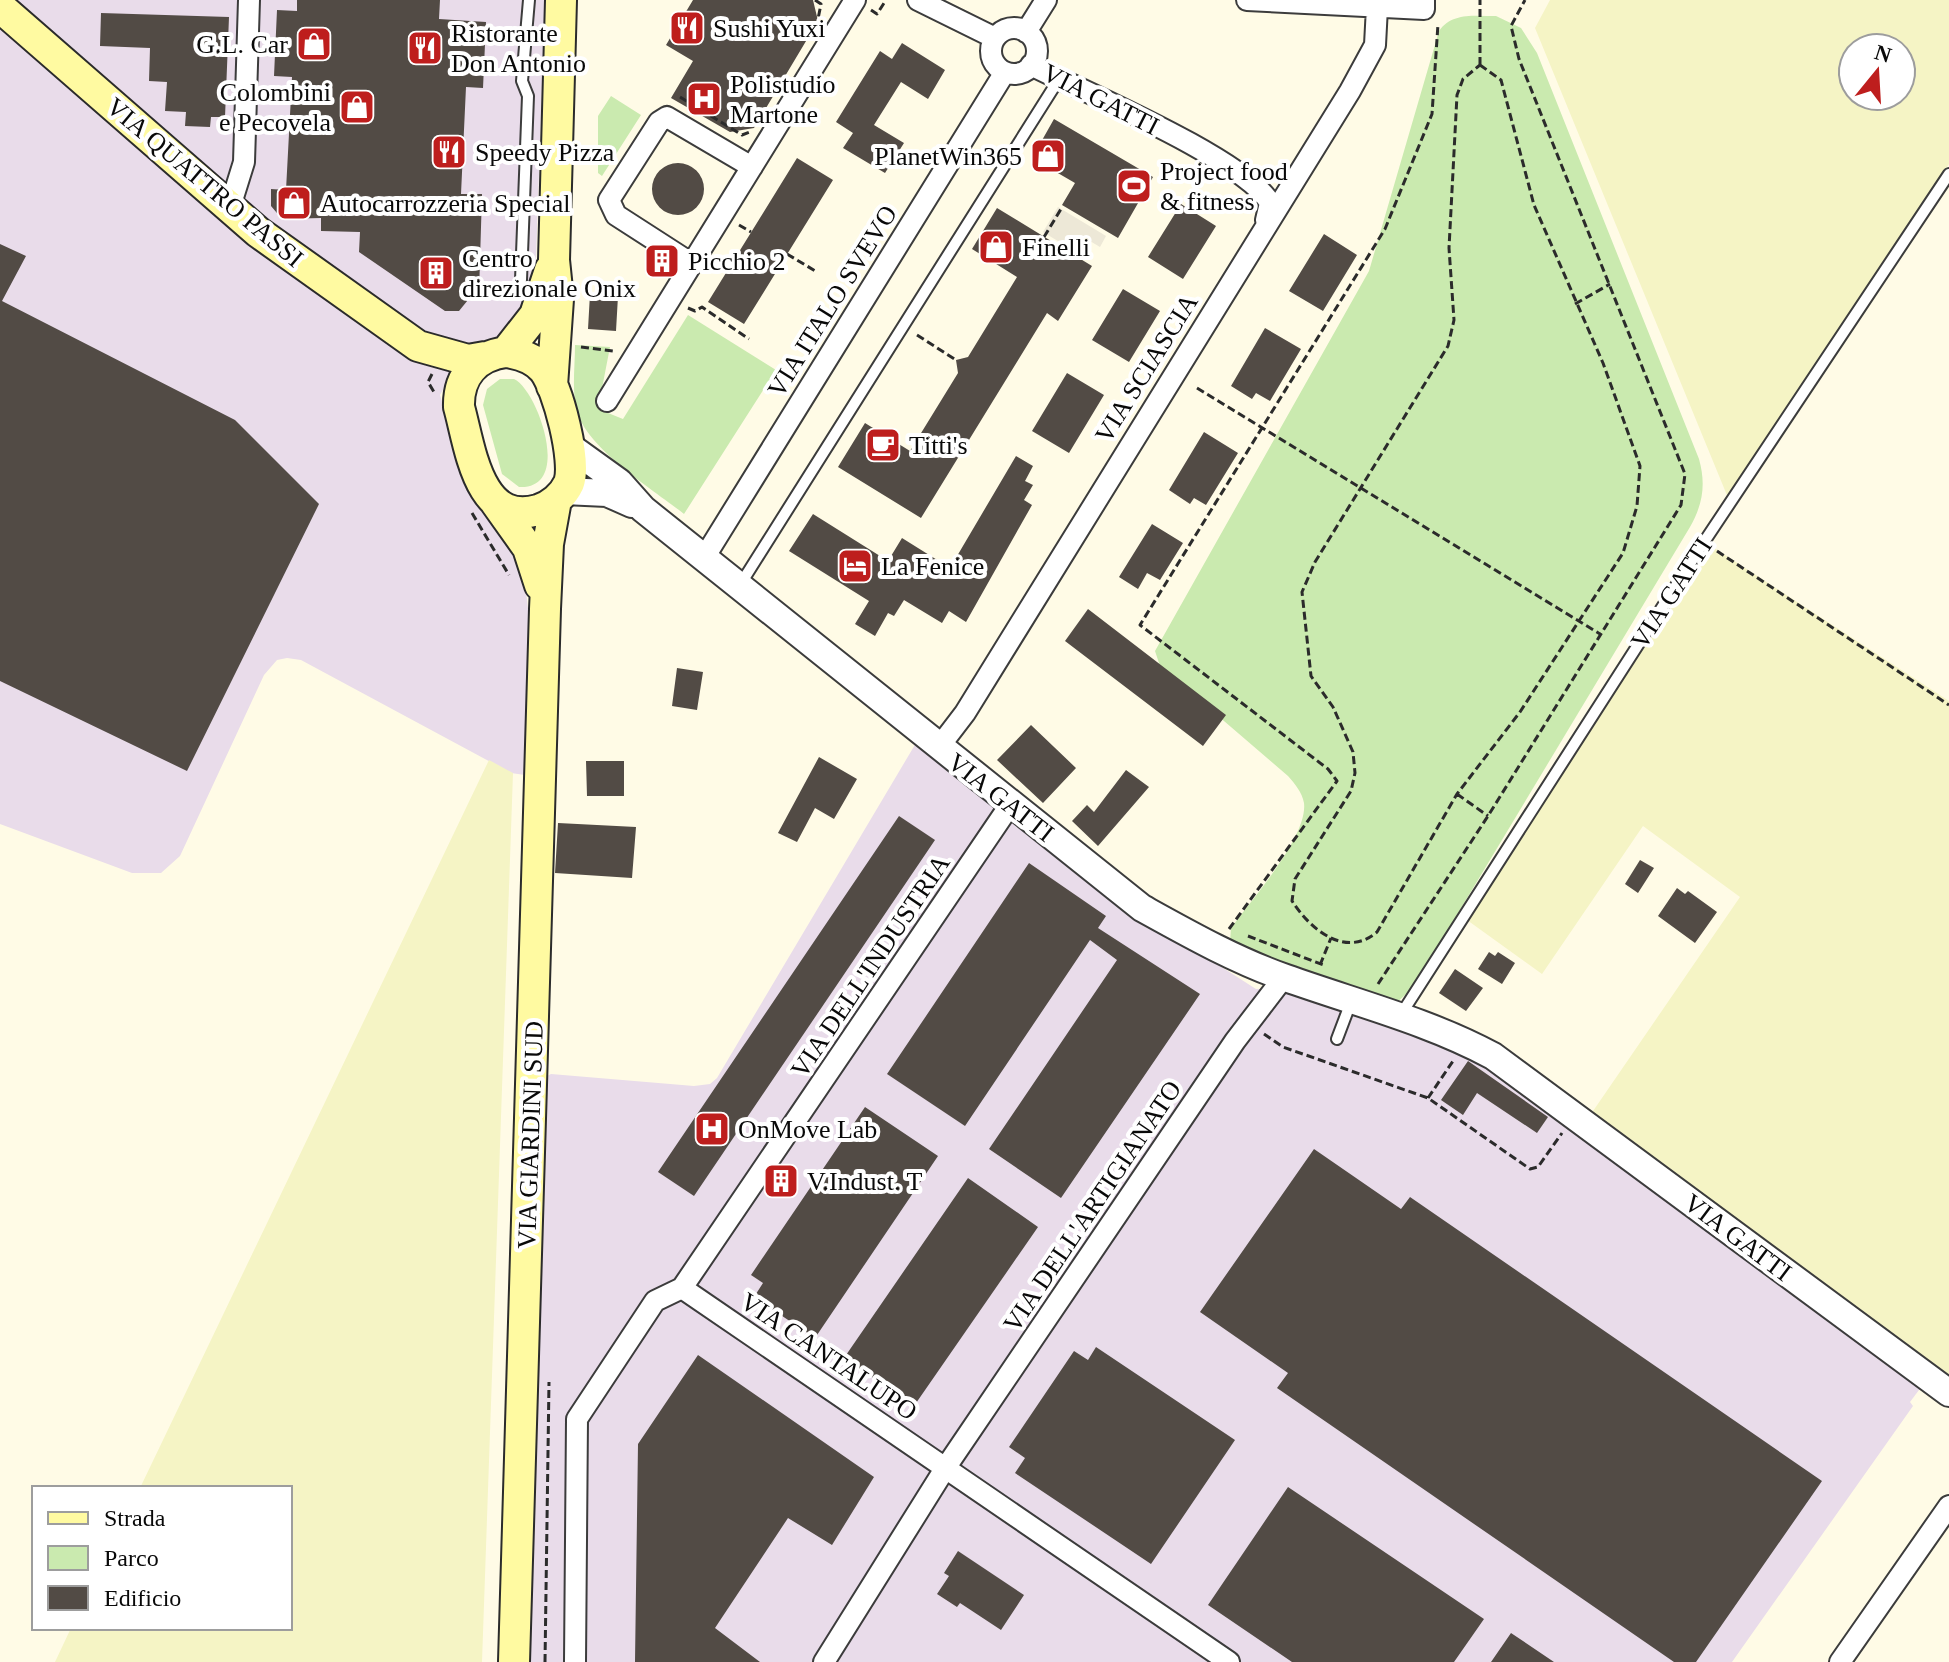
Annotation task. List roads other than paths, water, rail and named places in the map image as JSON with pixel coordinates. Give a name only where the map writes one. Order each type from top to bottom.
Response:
[{"type":"main road","points":[[552,386],[558,299],[544,98],[562,1]]},
{"type":"main road","name":"VIA QUATTRO PASSI","points":[[0,7],[258,232],[418,346],[468,360],[496,355]]},
{"type":"main road","points":[[545,609],[528,548],[483,505],[479,478],[449,402],[459,395],[467,373],[496,355],[535,315],[554,260]]},
{"type":"main road","name":"VIA QUATTRO PASSI","points":[[418,346],[449,385],[449,402]]},
{"type":"main road","points":[[483,505],[525,512],[546,507],[560,496],[572,470],[569,446],[552,386],[535,361],[496,355]]},
{"type":"main road","name":"VIA GIARDINI SUD","points":[[514,1662],[545,609],[548,544],[560,496]]},
{"type":"street","points":[[230,207],[244,162],[249,0]]},
{"type":"street","points":[[607,401],[855,0]]},
{"type":"street","points":[[918,0],[995,38]]},
{"type":"street","points":[[1026,32],[1046,0]]},
{"type":"street","points":[[1247,0],[1424,9],[1424,0]]},
{"type":"street","name":"VIA SCIASCIA","points":[[939,747],[965,713],[1369,57],[1375,45],[1377,7]]},
{"type":"street","points":[[1013,28],[1026,32],[1036,47],[1031,65],[1022,72],[1005,72],[992,57],[995,38],[1013,28]]},
{"type":"street","name":"VIA GATTI","points":[[1031,65],[1196,147],[1247,179],[1270,203],[1266,223]]},
{"type":"street","name":"VIA ITALO SVEVO","points":[[704,558],[1005,72]]},
{"type":"street","points":[[692,264],[616,215],[609,200],[659,122],[667,117],[752,167]]},
{"type":"street","name":"VIA GATTI","points":[[569,446],[619,482],[643,509],[1142,908],[1214,948],[1284,977],[1316,975],[1352,1000],[1457,1036],[1493,1056],[1949,1393]]},
{"type":"street","name":"VIA GATTI","points":[[560,496],[607,493],[643,509]]},
{"type":"street","name":"VIA DELL'INDUSTRIA","points":[[575,1662],[577,1419],[655,1301],[682,1288],[1010,805]]},
{"type":"street","name":"VIA DELL'ARTIGIANATO","points":[[824,1662],[946,1467],[1235,1041],[1284,977]]},
{"type":"street","name":"VIA CANTALUPO","points":[[682,1288],[946,1467]]},
{"type":"street","points":[[946,1467],[1229,1662]]},
{"type":"street","points":[[1840,1662],[1949,1506]]},
{"type":"lane","points":[[521,280],[544,98],[522,81],[529,0]]},
{"type":"lane","points":[[739,587],[1059,79]]},
{"type":"lane","name":"VIA GATTI","points":[[1400,1016],[1704,542],[1949,174]]},
{"type":"lane","points":[[1337,1039],[1352,1000]]},
{"type":"place","name":"Sushi Yuxi","points":[[687,28]]},
{"type":"place","name":"G.L. Car","points":[[314,44]]},
{"type":"place","name":"Ristorante Don Antonio","points":[[425,48]]},
{"type":"place","name":"Polistudio Martone","points":[[704,99]]},
{"type":"place","name":"Colombini e Pecovela","points":[[357,107]]},
{"type":"place","name":"Speedy Pizza","points":[[449,152]]},
{"type":"place","name":"PlanetWin365","points":[[1048,156]]},
{"type":"place","name":"Project food & fitness","points":[[1134,186]]},
{"type":"place","name":"Autocarrozzeria Special","points":[[294,203]]},
{"type":"place","name":"Finelli","points":[[996,247]]},
{"type":"place","name":"Picchio 2","points":[[662,261]]},
{"type":"place","name":"Centro direzionale Onix","points":[[436,273]]},
{"type":"place","name":"Titti's","points":[[883,445]]},
{"type":"place","name":"La Fenice","points":[[855,566]]},
{"type":"place","name":"OnMove Lab","points":[[712,1129]]},
{"type":"place","name":"V.Indust. T","points":[[781,1181]]}]
